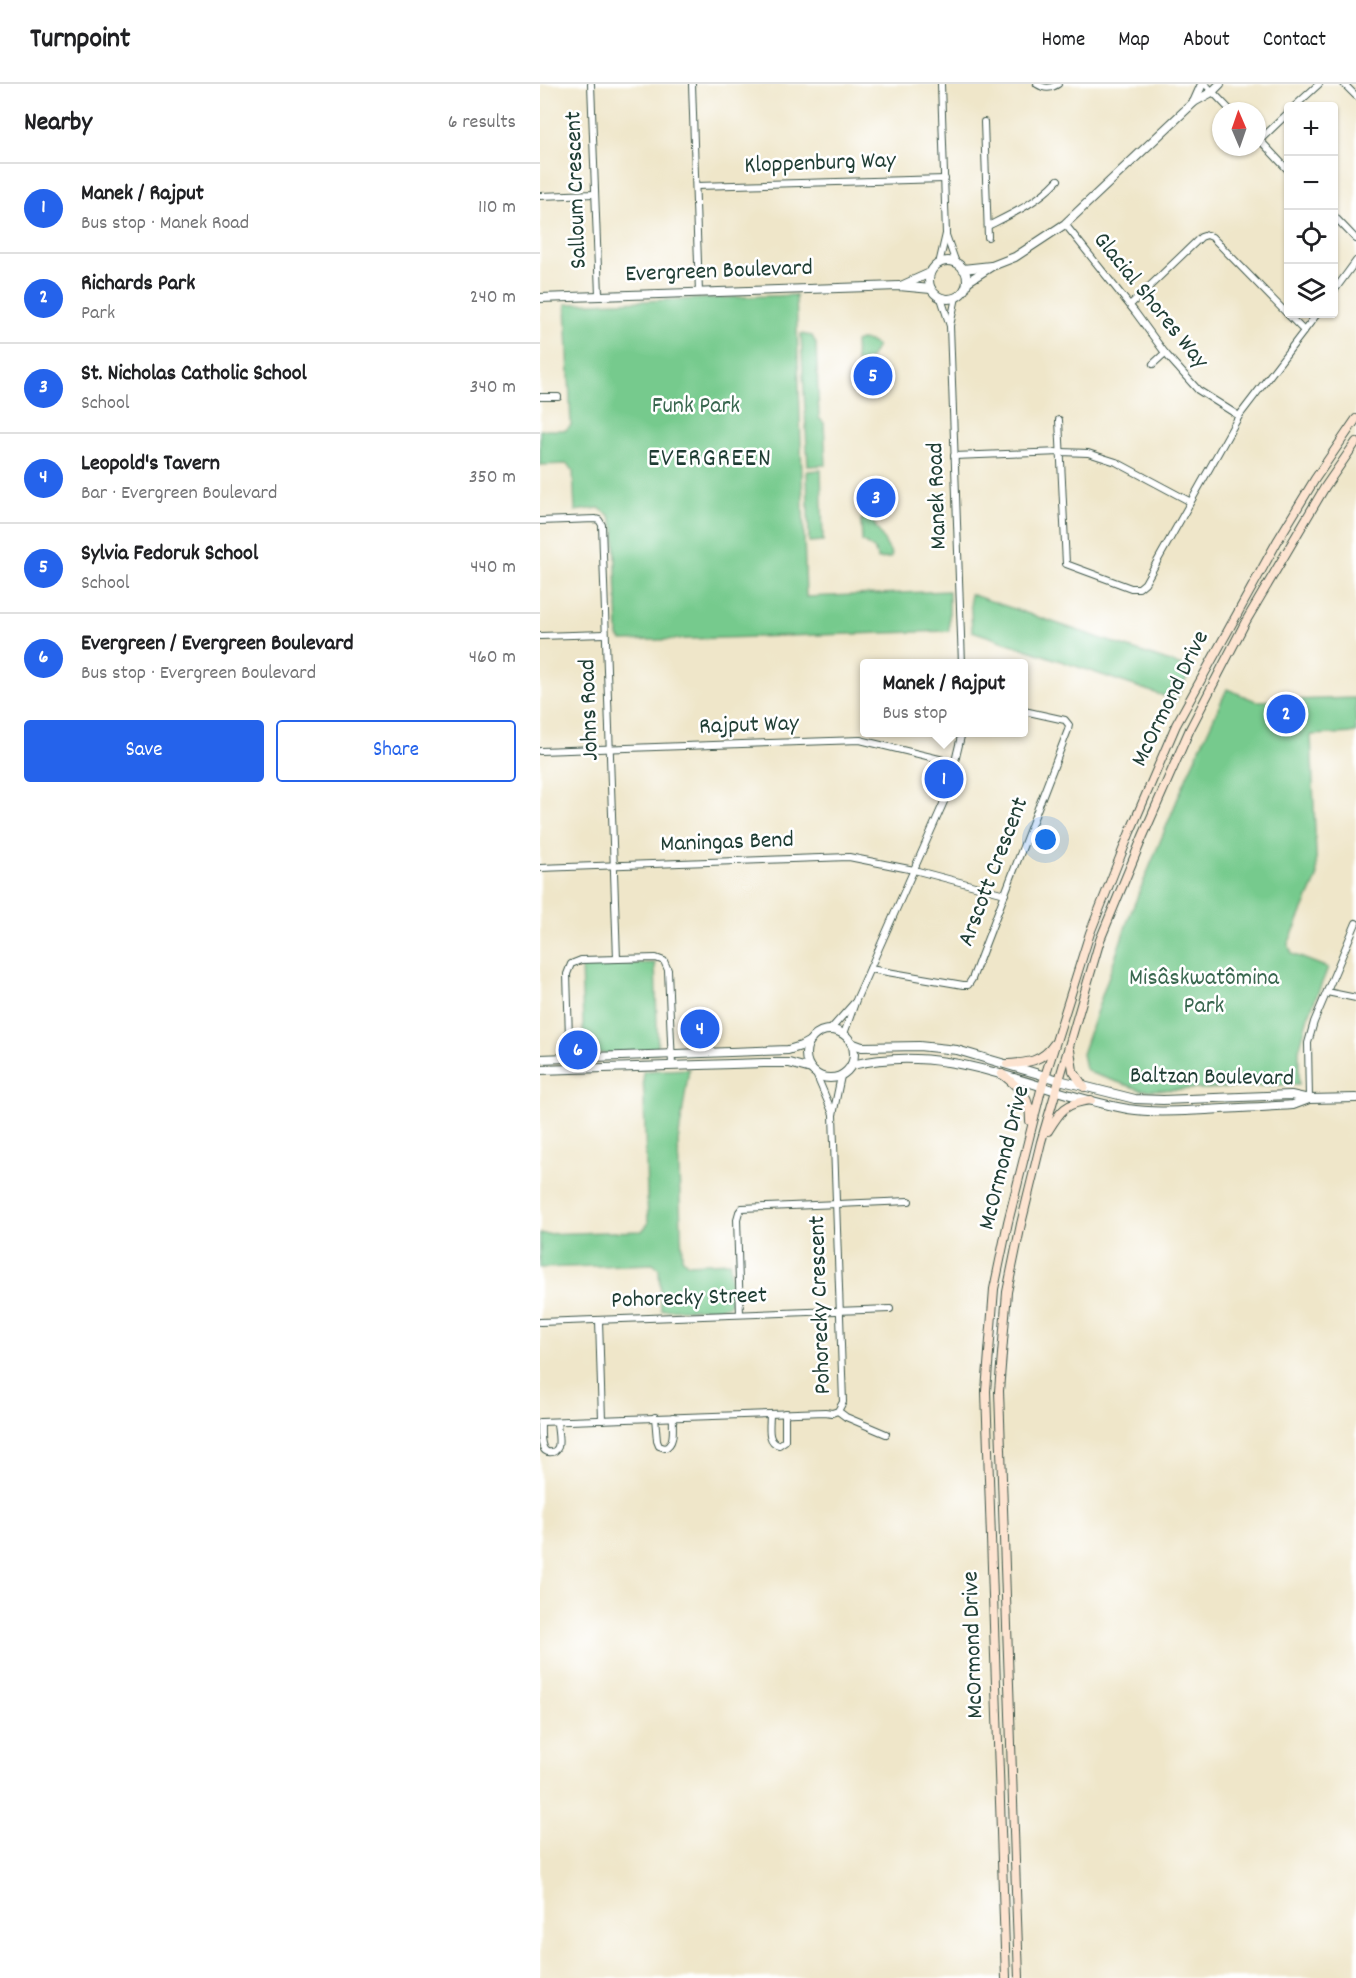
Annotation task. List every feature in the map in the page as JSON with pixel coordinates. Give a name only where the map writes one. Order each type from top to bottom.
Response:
[{"type":"main road","name":"McOrmond Drive","points":[[1006,1978],[986,1391],[994,1290],[1042,1086],[1090,933],[1130,832],[1176,725],[1278,540],[1315,479],[1356,419]]},
{"type":"main road","name":"McOrmond Drive","points":[[1019,1978],[999,1391],[1007,1292],[1041,1142],[1101,940],[1190,729],[1246,621],[1284,555],[1356,442]]},
{"type":"main road","points":[[1007,1064],[1037,1060],[1050,1050],[1059,1036]]},
{"type":"main road","points":[[1070,1047],[1073,1071],[1084,1087]]},
{"type":"main road","points":[[1002,1074],[1026,1096],[1030,1108],[1030,1130]]},
{"type":"main road","points":[[1041,1142],[1060,1111],[1073,1103],[1091,1100]]},
{"type":"street","name":"Salloum Crescent","points":[[591,84],[599,296]]},
{"type":"street","points":[[692,84],[699,293]]},
{"type":"street","points":[[939,264],[946,234],[941,84]]},
{"type":"street","points":[[1037,84],[1044,88],[1058,84]]},
{"type":"street","points":[[1194,102],[1204,84],[1222,102]]},
{"type":"street","points":[[967,282],[963,269],[956,263],[947,261],[939,264],[930,273],[931,289],[941,298],[956,297],[964,290],[967,282],[992,266],[1015,257],[1065,224],[1194,102],[1212,92],[1220,84]]},
{"type":"street","points":[[1299,102],[1319,84]]},
{"type":"street","points":[[1344,84],[1356,96]]},
{"type":"street","points":[[1266,133],[1284,117]]},
{"type":"street","points":[[984,122],[988,237]]},
{"type":"street","points":[[1266,146],[1284,166]]},
{"type":"street","name":"Kloppenburg Way","points":[[696,186],[945,178]]},
{"type":"street","points":[[988,226],[1025,208],[1049,191],[1058,180]]},
{"type":"street","points":[[540,196],[595,194]]},
{"type":"street","points":[[1338,220],[1356,239]]},
{"type":"street","name":"Glacial Shores Way","points":[[1065,224],[1165,353],[1198,390],[1239,416]]},
{"type":"street","points":[[946,234],[956,263]]},
{"type":"street","points":[[1130,305],[1201,237],[1207,234],[1304,331]]},
{"type":"street","points":[[1338,286],[1356,261]]},
{"type":"street","points":[[963,269],[992,266]]},
{"type":"street","name":"Evergreen Boulevard","points":[[899,286],[930,273]]},
{"type":"street","name":"Evergreen Boulevard","points":[[540,298],[899,286],[931,289]]},
{"type":"street","name":"Manek Road","points":[[956,297],[950,326],[962,659]]},
{"type":"street","name":"Manek Road","points":[[941,298],[950,326]]},
{"type":"street","points":[[1059,420],[1066,564],[1131,588],[1139,588],[1145,583],[1189,501],[1239,416],[1314,318]]},
{"type":"street","points":[[1153,364],[1165,353]]},
{"type":"street","points":[[540,397],[558,397]]},
{"type":"street","points":[[954,456],[1088,453],[1116,462],[1189,501]]},
{"type":"street","name":"Johns Road","points":[[540,521],[595,519],[599,520],[602,525],[617,959]]},
{"type":"street","points":[[540,636],[605,634]]},
{"type":"street","name":"Arscott Crescent","points":[[870,969],[968,985],[972,979],[1068,730],[1069,725],[1065,720],[1028,712]]},
{"type":"street","points":[[844,1035],[856,1000],[947,795],[961,737]]},
{"type":"street","name":"Rajput Way","points":[[540,751],[860,741],[956,763]]},
{"type":"street","name":"Maningas Bend","points":[[540,868],[831,857],[865,859],[1005,894]]},
{"type":"street","points":[[1309,1099],[1308,1043],[1314,1022],[1356,923]]},
{"type":"street","points":[[570,1069],[568,969],[571,964],[580,960],[656,958],[664,961],[667,965],[672,1065]]},
{"type":"street","points":[[1328,992],[1356,998]]},
{"type":"street","points":[[540,1059],[788,1050],[801,1047],[815,1035],[830,1030],[856,1000]]},
{"type":"street","points":[[830,1030],[844,1035],[852,1043],[862,1047],[945,1048],[1046,1076]]},
{"type":"street","points":[[810,1041],[806,1055],[813,1072]]},
{"type":"street","points":[[540,1071],[789,1063],[828,1078],[841,1076],[852,1065],[854,1058],[852,1043]]},
{"type":"street","points":[[852,1065],[890,1058],[921,1058],[957,1063],[1002,1074]]},
{"type":"street","name":"Pohorecky Crescent","points":[[813,1072],[833,1115]]},
{"type":"street","name":"Baltzan Boulevard","points":[[1002,1074],[1091,1100],[1131,1109],[1165,1112],[1293,1105],[1309,1099]]},
{"type":"street","name":"Pohorecky Crescent","points":[[540,1422],[838,1411],[843,1402],[833,1115],[841,1076]]},
{"type":"street","name":"Baltzan Boulevard","points":[[1046,1076],[1122,1097],[1149,1100],[1291,1095],[1309,1099],[1356,1098]]},
{"type":"street","points":[[740,1314],[737,1219],[740,1210],[749,1207],[909,1201]]},
{"type":"street","name":"Pohorecky Street","points":[[540,1322],[890,1309]]},
{"type":"street","points":[[599,1320],[602,1420]]},
{"type":"street","points":[[838,1411],[846,1417],[886,1434]]},
{"type":"street","points":[[770,1414],[771,1440],[779,1445],[785,1441],[785,1413]]},
{"type":"street","points":[[656,1417],[657,1441],[659,1446],[665,1448],[672,1441],[673,1417]]},
{"type":"street","points":[[540,1422],[543,1447],[550,1452],[555,1451],[558,1446],[557,1422]]},
{"type":"green space","name":"Funk Park","points":[[796,295],[806,597],[949,591],[949,631],[622,641],[618,637],[615,530],[610,516],[599,508],[575,511],[573,470],[567,464],[540,465],[540,430],[566,430],[571,425],[566,304]]},
{"type":"green space","points":[[801,334],[812,336],[816,344],[819,418],[824,423],[826,465],[808,466]]},
{"type":"green space","points":[[869,341],[877,346],[869,359],[856,363],[855,342]]},
{"type":"green space","points":[[821,470],[823,541],[809,542],[807,471]]},
{"type":"green space","points":[[871,518],[892,555],[890,558],[878,559],[874,549],[862,541],[861,519]]},
{"type":"green space","points":[[970,594],[1191,669],[1176,700],[972,631]]},
{"type":"green space","name":"Misâskwatômina Park","points":[[1227,689],[1256,701],[1356,698],[1356,733],[1311,735],[1317,878],[1288,944],[1292,954],[1328,968],[1308,1017],[1299,1050],[1299,1084],[1141,1090],[1091,1073],[1085,1068],[1082,1054],[1129,917],[1187,776]]},
{"type":"green space","points":[[655,963],[658,1052],[584,1054],[581,965]]},
{"type":"green space","points":[[689,1069],[678,1142],[682,1258],[688,1264],[730,1262],[730,1305],[720,1308],[661,1310],[659,1269],[653,1264],[540,1268],[540,1234],[642,1231],[648,1224],[643,1071]]},
{"type":"place","name":"Sylvia Fedoruk School","points":[[873,376]]},
{"type":"place","name":"St. Nicholas Catholic School","points":[[876,498]]},
{"type":"place","name":"Richards Park","points":[[1286,714]]},
{"type":"place","name":"Manek / Rajput","points":[[944,779]]},
{"type":"place","name":"Leopold's Tavern","points":[[700,1029]]},
{"type":"place","name":"Evergreen / Evergreen Boulevard","points":[[578,1050]]},
{"type":"district","name":"EVERGREEN","points":[[710,459]]}]
